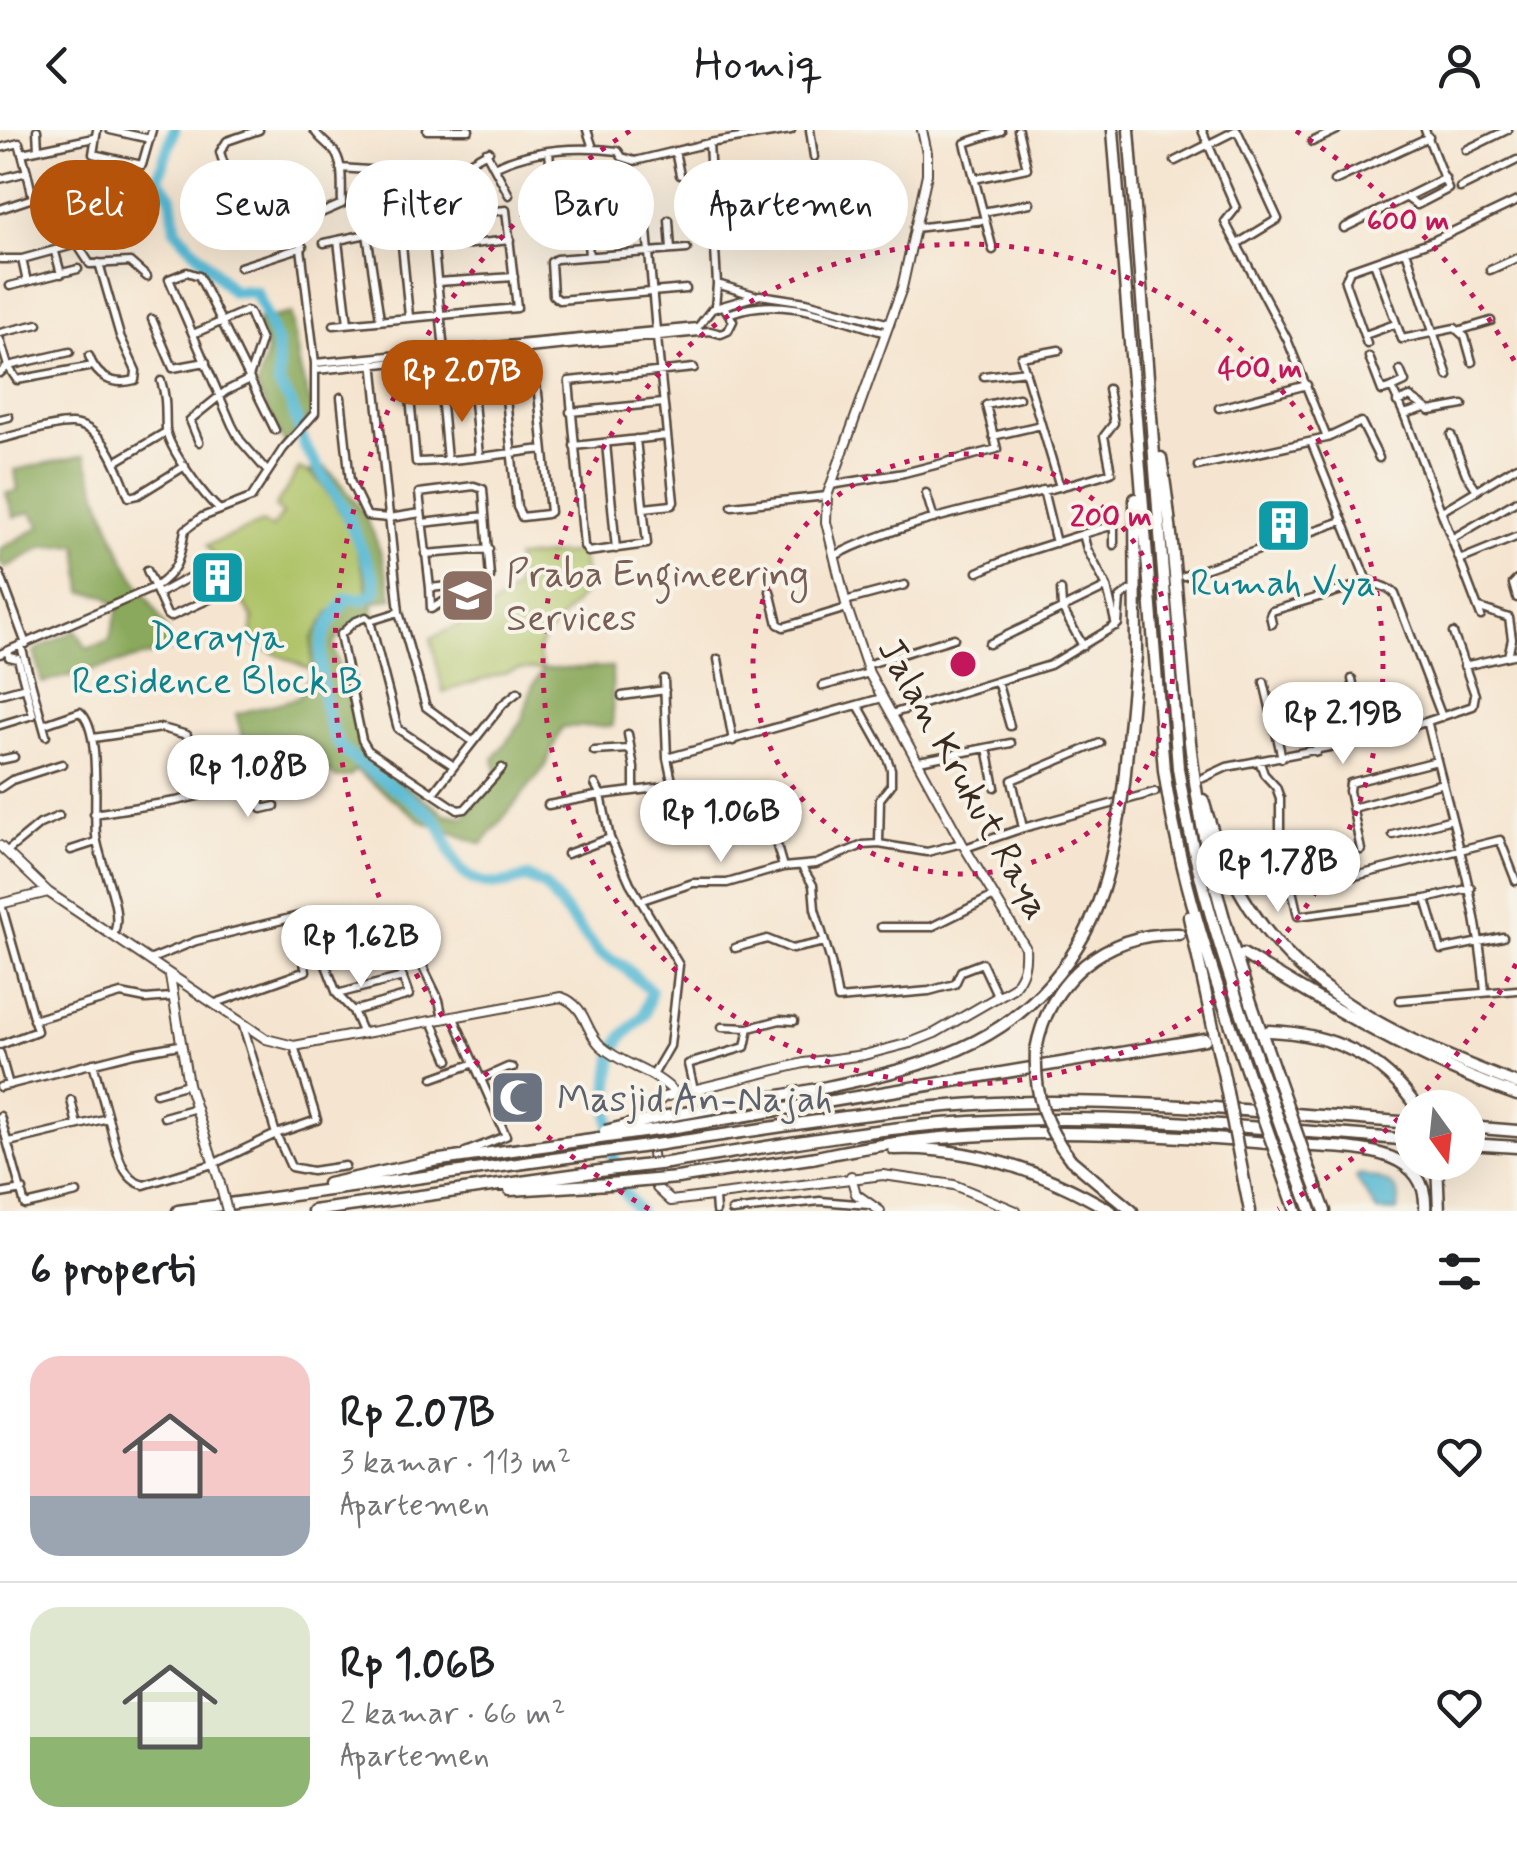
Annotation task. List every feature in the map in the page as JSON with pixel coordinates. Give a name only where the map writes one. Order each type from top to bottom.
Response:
[{"type":"highway","points":[[1113,130],[1160,736],[1193,940],[1250,1211]]},
{"type":"highway","points":[[1128,130],[1152,403],[1174,733],[1185,812],[1214,934],[1311,1211]]},
{"type":"highway","points":[[1152,403],[1174,536],[1191,756],[1200,817],[1217,894],[1324,1211]]},
{"type":"highway","points":[[264,1198],[433,1161],[663,1123],[896,1072],[945,1057],[986,1036],[1040,993],[1066,964],[1085,933],[1100,899],[1119,817],[1136,656],[1136,414]]},
{"type":"highway","points":[[1191,756],[1210,824],[1227,865],[1247,902],[1302,969],[1332,996],[1371,1020],[1431,1051],[1517,1084]]},
{"type":"highway","points":[[1183,876],[1296,1211]]},
{"type":"highway","points":[[1132,1211],[1071,1160],[1045,1120],[1035,1075],[1036,1050],[1052,1002],[1081,966],[1128,940],[1179,934]]},
{"type":"highway","points":[[1243,954],[1421,1058],[1517,1095]]},
{"type":"highway","points":[[1268,1031],[1317,1036],[1346,1046],[1374,1062],[1404,1090]]},
{"type":"highway","points":[[663,1123],[1204,1040]]},
{"type":"highway","points":[[178,1211],[884,1112],[1009,1103],[1152,1104],[1395,1122]]},
{"type":"highway","points":[[313,1211],[892,1129],[1049,1119],[1146,1120],[1395,1139]]},
{"type":"highway","points":[[1485,1128],[1517,1131]]},
{"type":"highway","points":[[812,1158],[865,1146],[1033,1133],[1186,1136],[1370,1151],[1394,1158],[1414,1171],[1422,1187],[1425,1211]]},
{"type":"highway","points":[[1485,1145],[1517,1148]]},
{"type":"highway","points":[[434,1195],[678,1178],[892,1149],[957,1153],[1038,1174],[1111,1211]]},
{"type":"highway","points":[[1438,1180],[1439,1211]]},
{"type":"street","points":[[37,130],[38,149]]},
{"type":"street","points":[[111,130],[150,139]]},
{"type":"street","points":[[22,153],[96,132],[92,150],[96,156],[142,165],[152,130]]},
{"type":"street","points":[[222,160],[222,146],[259,130]]},
{"type":"street","points":[[314,130],[321,142],[335,152],[340,168],[342,204],[326,210]]},
{"type":"street","points":[[426,130],[469,130]]},
{"type":"street","points":[[590,130],[594,148]]},
{"type":"street","points":[[498,165],[520,154],[594,148],[618,151],[622,157],[635,160],[747,133],[791,130]]},
{"type":"street","points":[[810,130],[814,157]]},
{"type":"street","name":"Jalan Krukut Raya","points":[[676,1094],[910,1043],[1013,988],[1026,963],[1025,947],[988,899],[919,762],[865,671],[826,522],[826,496],[902,288],[926,174],[928,153],[922,130]]},
{"type":"street","points":[[974,178],[1027,168],[1018,130]]},
{"type":"street","points":[[1202,130],[1236,208],[1224,220],[1288,338],[1327,438]]},
{"type":"street","points":[[1174,161],[1237,130],[1278,219],[1237,244]]},
{"type":"street","points":[[1312,142],[1336,130]]},
{"type":"street","points":[[1466,150],[1507,130]]},
{"type":"street","points":[[992,250],[965,144],[1002,131]]},
{"type":"street","points":[[1334,181],[1428,132],[1446,178],[1446,193],[1417,205],[1407,198]]},
{"type":"street","points":[[0,148],[19,143],[33,198],[0,210]]},
{"type":"street","points":[[316,367],[581,341],[728,332],[734,321],[722,307],[718,284],[709,143]]},
{"type":"street","points":[[474,160],[488,151],[491,160]]},
{"type":"street","points":[[675,151],[677,160]]},
{"type":"street","points":[[549,152],[550,160]]},
{"type":"street","points":[[1460,188],[1517,160]]},
{"type":"street","points":[[340,168],[346,168]]},
{"type":"street","points":[[0,179],[27,172]]},
{"type":"street","points":[[498,174],[509,195]]},
{"type":"street","points":[[1344,228],[1446,178]]},
{"type":"street","points":[[1395,324],[1366,340],[1345,278],[1350,270],[1406,251],[1517,201]]},
{"type":"street","points":[[914,228],[984,216],[1030,202]]},
{"type":"street","points":[[334,324],[517,308],[505,210],[498,211]]},
{"type":"street","points":[[669,220],[670,250]]},
{"type":"street","points":[[326,243],[346,238]]},
{"type":"street","points":[[338,240],[348,323]]},
{"type":"street","points":[[498,241],[510,240]]},
{"type":"street","points":[[0,259],[22,259],[61,250]]},
{"type":"street","points":[[81,250],[90,264],[134,263],[147,277]]},
{"type":"street","points":[[240,267],[294,250]]},
{"type":"street","points":[[156,591],[178,564],[184,530],[202,516],[247,502],[318,408],[303,250]]},
{"type":"street","points":[[369,250],[380,320]]},
{"type":"street","points":[[403,250],[410,316]]},
{"type":"street","points":[[434,250],[445,355]]},
{"type":"street","points":[[589,250],[589,256]]},
{"type":"street","points":[[674,250],[556,258],[551,262],[556,299],[686,289]]},
{"type":"street","points":[[644,508],[674,502],[649,251]]},
{"type":"street","points":[[1406,251],[1448,376]]},
{"type":"street","points":[[56,252],[61,274]]},
{"type":"street","points":[[1490,270],[1517,258]]},
{"type":"street","points":[[22,259],[28,282]]},
{"type":"street","points":[[1374,262],[1402,339],[1450,327],[1461,330],[1491,320]]},
{"type":"street","points":[[89,356],[108,381],[135,380],[99,263]]},
{"type":"street","points":[[10,286],[78,269]]},
{"type":"street","points":[[267,471],[240,440],[169,279],[187,272],[199,276],[274,430]]},
{"type":"street","points":[[438,282],[514,277]]},
{"type":"street","points":[[718,284],[758,296],[806,302],[889,328]]},
{"type":"street","points":[[758,296],[760,304]]},
{"type":"street","points":[[710,331],[707,314],[758,296]]},
{"type":"street","points":[[722,307],[760,304],[889,328]]},
{"type":"street","points":[[193,334],[246,311],[260,341],[248,380],[190,420],[199,442]]},
{"type":"street","points":[[152,319],[173,368],[206,362]]},
{"type":"street","points":[[656,335],[706,322]]},
{"type":"street","points":[[38,324],[0,336],[8,366],[20,381],[93,366]]},
{"type":"street","points":[[1461,330],[1472,362]]},
{"type":"street","points":[[1059,350],[1022,358],[1060,487]]},
{"type":"street","points":[[486,351],[489,390]]},
{"type":"street","points":[[0,373],[8,366],[70,352]]},
{"type":"street","points":[[1369,357],[1382,390],[1404,382]]},
{"type":"street","points":[[373,362],[399,612],[426,707],[472,741]]},
{"type":"street","points":[[636,439],[647,544],[590,552],[584,549],[569,381],[694,368]]},
{"type":"street","points":[[1400,370],[1410,397],[1425,408],[1434,411],[1463,404]]},
{"type":"street","points":[[984,376],[1026,371]]},
{"type":"street","points":[[161,381],[167,400],[166,432],[204,497],[220,510]]},
{"type":"street","points":[[505,388],[512,452],[518,513],[535,516],[550,512],[537,388],[533,385],[410,397],[416,462],[447,460],[512,452],[543,449]]},
{"type":"street","points":[[1219,408],[1308,385]]},
{"type":"street","points":[[1392,388],[1480,612],[1509,618],[1514,623],[1514,656],[1464,666]]},
{"type":"street","points":[[834,556],[934,519],[1111,472],[1104,436],[1114,423],[1108,389]]},
{"type":"street","points":[[474,391],[480,456]]},
{"type":"street","points":[[440,394],[447,460]]},
{"type":"street","points":[[341,397],[348,470],[354,493],[367,516],[486,516]]},
{"type":"street","points":[[1397,402],[1410,397]]},
{"type":"street","points":[[830,486],[904,473],[997,449],[986,406],[1019,398]]},
{"type":"street","points":[[570,412],[663,403]]},
{"type":"street","points":[[1404,414],[1425,408]]},
{"type":"street","points":[[1198,466],[1312,444],[1360,422],[1379,458]]},
{"type":"street","points":[[0,439],[72,424],[83,428],[101,441],[130,496],[138,496],[185,466]]},
{"type":"street","points":[[994,436],[1041,425]]},
{"type":"street","points":[[115,462],[166,432]]},
{"type":"street","points":[[1451,434],[1466,474],[1477,490]]},
{"type":"street","points":[[574,446],[667,436]]},
{"type":"street","points":[[606,443],[616,549]]},
{"type":"street","points":[[1312,444],[1370,582],[1395,594],[1442,717]]},
{"type":"street","points":[[1442,511],[1517,466]]},
{"type":"street","points":[[479,486],[483,489],[490,576],[431,609],[421,518],[419,496],[423,491],[479,486]]},
{"type":"street","points":[[1043,490],[1056,543]]},
{"type":"street","points":[[926,493],[934,519]]},
{"type":"street","points":[[732,506],[826,496]]},
{"type":"street","points":[[202,516],[204,497]]},
{"type":"street","points":[[1453,538],[1517,501]]},
{"type":"street","points":[[1184,576],[1342,522]]},
{"type":"street","points":[[978,572],[1019,554],[1114,525],[1114,545]]},
{"type":"street","points":[[1083,534],[1107,587],[1116,626]]},
{"type":"street","points":[[1461,559],[1517,536]]},
{"type":"street","points":[[425,554],[488,549]]},
{"type":"street","points":[[0,724],[33,716],[18,659],[4,652],[156,591],[201,571],[216,596],[170,617],[156,591],[147,570]]},
{"type":"street","points":[[0,574],[24,645],[46,736]]},
{"type":"street","points":[[1517,580],[1513,584],[1517,598]]},
{"type":"street","points":[[1272,624],[1272,611],[1370,582]]},
{"type":"street","points":[[430,588],[476,583]]},
{"type":"street","points":[[770,591],[778,624],[784,627],[906,585]]},
{"type":"street","points":[[989,644],[1107,587]]},
{"type":"street","points":[[1061,590],[1062,608],[1083,646]]},
{"type":"street","points":[[891,714],[1050,665],[1120,623],[1120,598],[1129,592]]},
{"type":"street","points":[[370,621],[399,612]]},
{"type":"street","points":[[454,766],[398,729],[370,621],[366,617],[354,622],[340,635],[362,740],[368,750],[458,810],[463,810],[502,768]]},
{"type":"street","points":[[1203,778],[1227,767],[1317,752],[1428,724],[1475,704],[1453,633]]},
{"type":"street","points":[[823,686],[954,638]]},
{"type":"street","points":[[718,659],[733,741]]},
{"type":"street","points":[[664,679],[673,786]]},
{"type":"street","points":[[1352,679],[1365,741]]},
{"type":"street","points":[[997,682],[1010,726]]},
{"type":"street","points":[[1264,682],[1282,758]]},
{"type":"street","points":[[0,694],[26,687]]},
{"type":"street","points":[[622,696],[664,690]]},
{"type":"street","points":[[433,793],[503,704],[518,692]]},
{"type":"street","points":[[668,758],[882,698]]},
{"type":"street","points":[[1308,700],[1317,752]]},
{"type":"street","points":[[861,704],[891,769],[891,785],[880,798],[879,844]]},
{"type":"street","points":[[45,724],[80,712],[88,718],[93,738],[96,842],[116,915],[113,935]]},
{"type":"street","points":[[1428,724],[1471,888],[1482,943],[1485,992]]},
{"type":"street","points":[[93,738],[162,728],[187,735]]},
{"type":"street","points":[[628,734],[634,790]]},
{"type":"street","points":[[919,762],[1011,743]]},
{"type":"street","points":[[1023,828],[1012,780],[1100,743]]},
{"type":"street","points":[[594,751],[629,748]]},
{"type":"street","points":[[987,748],[996,787]]},
{"type":"street","points":[[0,760],[14,756]]},
{"type":"street","points":[[1259,760],[1280,798],[1280,838],[1296,911],[1302,917],[1471,888]]},
{"type":"street","points":[[1361,850],[1350,783],[1437,760]]},
{"type":"street","points":[[0,788],[12,780],[62,764]]},
{"type":"street","points":[[94,814],[285,776]]},
{"type":"street","points":[[1353,808],[1443,783]]},
{"type":"street","points":[[255,784],[262,809],[275,806]]},
{"type":"street","points":[[595,784],[610,838],[678,965],[670,1046],[653,1075]]},
{"type":"street","points":[[548,805],[673,786],[740,793],[741,822],[770,822],[783,867]]},
{"type":"street","points":[[642,900],[692,883],[727,884],[783,867],[830,860],[863,844],[920,852],[961,845],[1154,792]]},
{"type":"street","points":[[59,816],[3,849],[48,892],[266,1040],[294,1046],[561,997],[577,1004],[603,1047],[653,1075],[676,1094]]},
{"type":"street","points":[[1393,835],[1452,819]]},
{"type":"street","points":[[567,854],[610,838]]},
{"type":"street","points":[[1292,886],[1352,877],[1500,840],[1516,881]]},
{"type":"street","points":[[71,850],[96,842]]},
{"type":"street","points":[[802,867],[813,885],[815,909],[838,999],[930,991],[955,984],[961,971],[982,963],[999,997]]},
{"type":"street","points":[[0,1045],[36,1034],[1,904],[48,892]]},
{"type":"street","points":[[1426,898],[1441,950],[1503,936]]},
{"type":"street","points":[[881,927],[931,927],[988,899]]},
{"type":"street","points":[[149,960],[196,941],[311,913]]},
{"type":"street","points":[[212,1004],[307,970],[292,918]]},
{"type":"street","points":[[352,1011],[409,995],[388,937]]},
{"type":"street","points":[[735,948],[767,939],[792,950],[825,942]]},
{"type":"street","points":[[426,945],[413,945],[506,1136],[464,1152]]},
{"type":"street","points":[[324,960],[337,994],[352,1011],[363,1034]]},
{"type":"street","points":[[170,976],[188,1084],[226,1211]]},
{"type":"street","points":[[337,994],[402,977]]},
{"type":"street","points":[[1400,1000],[1517,990]]},
{"type":"street","points":[[33,1020],[121,994],[146,999],[171,997]]},
{"type":"street","points":[[722,1026],[748,1028],[780,1020],[794,1021]]},
{"type":"street","points":[[432,1021],[448,1060]]},
{"type":"street","points":[[243,1026],[276,1134],[291,1167],[312,1170],[345,1166]]},
{"type":"street","points":[[694,1090],[688,1064],[747,1046],[748,1028]]},
{"type":"street","points":[[0,1053],[4,1086],[179,1045]]},
{"type":"street","points":[[93,1063],[126,1174],[136,1184],[144,1185],[213,1164],[276,1134],[318,1120],[294,1046]]},
{"type":"street","points":[[433,1078],[474,1064]]},
{"type":"street","points":[[481,1079],[514,1068]]},
{"type":"street","points":[[156,1093],[188,1084]]},
{"type":"street","points":[[676,1094],[656,1101],[648,1111],[657,1188],[670,1201],[882,1175],[936,1181],[978,1193],[1016,1211]]},
{"type":"street","points":[[71,1100],[77,1125]]},
{"type":"street","points":[[164,1118],[196,1108]]},
{"type":"street","points":[[0,1116],[26,1205],[77,1193]]},
{"type":"street","points":[[9,1142],[108,1118]]},
{"type":"street","points":[[851,1176],[856,1194],[880,1211]]},
{"type":"street","points":[[0,1194],[22,1190]]},
{"type":"street","points":[[742,1194],[745,1209]]},
{"type":"street","points":[[715,1198],[716,1211]]},
{"type":"street","points":[[732,1211],[820,1201],[870,1205]]},
{"type":"green space","points":[[291,313],[300,369],[313,412],[285,444],[257,388],[267,350],[256,321]]},
{"type":"green space","points":[[85,455],[124,559],[158,614],[173,649],[42,683],[34,651],[76,630],[87,649],[109,641],[118,610],[107,596],[83,592],[78,545],[43,547],[5,568],[0,561],[0,549],[41,526],[30,512],[14,517],[6,493],[18,491],[15,470]]},
{"type":"green space","points":[[325,467],[370,527],[393,598],[372,603],[374,617],[349,626],[333,646],[365,757],[445,814],[464,817],[497,776],[494,758],[522,721],[532,687],[543,669],[612,667],[613,726],[562,727],[544,768],[482,844],[423,822],[355,770],[350,776],[337,778],[325,769],[256,789],[236,714],[298,698],[312,670],[312,639],[329,612],[369,595],[348,528],[310,471]]},
{"type":"green space","points":[[299,469],[325,488],[346,522],[369,595],[312,639],[312,670],[251,643],[253,618],[207,545],[262,523],[272,528],[282,514],[275,507]]},
{"type":"green space","points":[[581,552],[587,589],[543,640],[538,652],[543,669],[518,669],[443,692],[431,638],[483,614],[516,588],[516,558]]},
{"type":"water","points":[[1360,1174],[1384,1181],[1395,1189],[1397,1211],[1377,1211],[1356,1178]]},
{"type":"waterway","points":[[174,130],[158,178],[171,197],[176,230],[232,291],[256,292],[277,344],[279,385],[291,403],[305,447],[344,508],[374,578],[376,591],[364,599],[347,598],[322,642],[322,687],[338,743],[435,819],[464,873],[483,883],[527,877],[544,885],[599,953],[623,966],[651,991],[644,1015],[614,1051],[610,1078],[616,1181],[638,1211]]},
{"type":"tunnel","points":[[1155,792],[1197,780]]},
{"type":"place","name":"Rumah Vya","points":[[1283,525]]},
{"type":"place","name":"Derayya Residence Block B","points":[[217,578]]},
{"type":"place","name":"Praba Engineering Services","points":[[467,595]]},
{"type":"place","name":"Masjid An-Najah","points":[[518,1098]]}]
